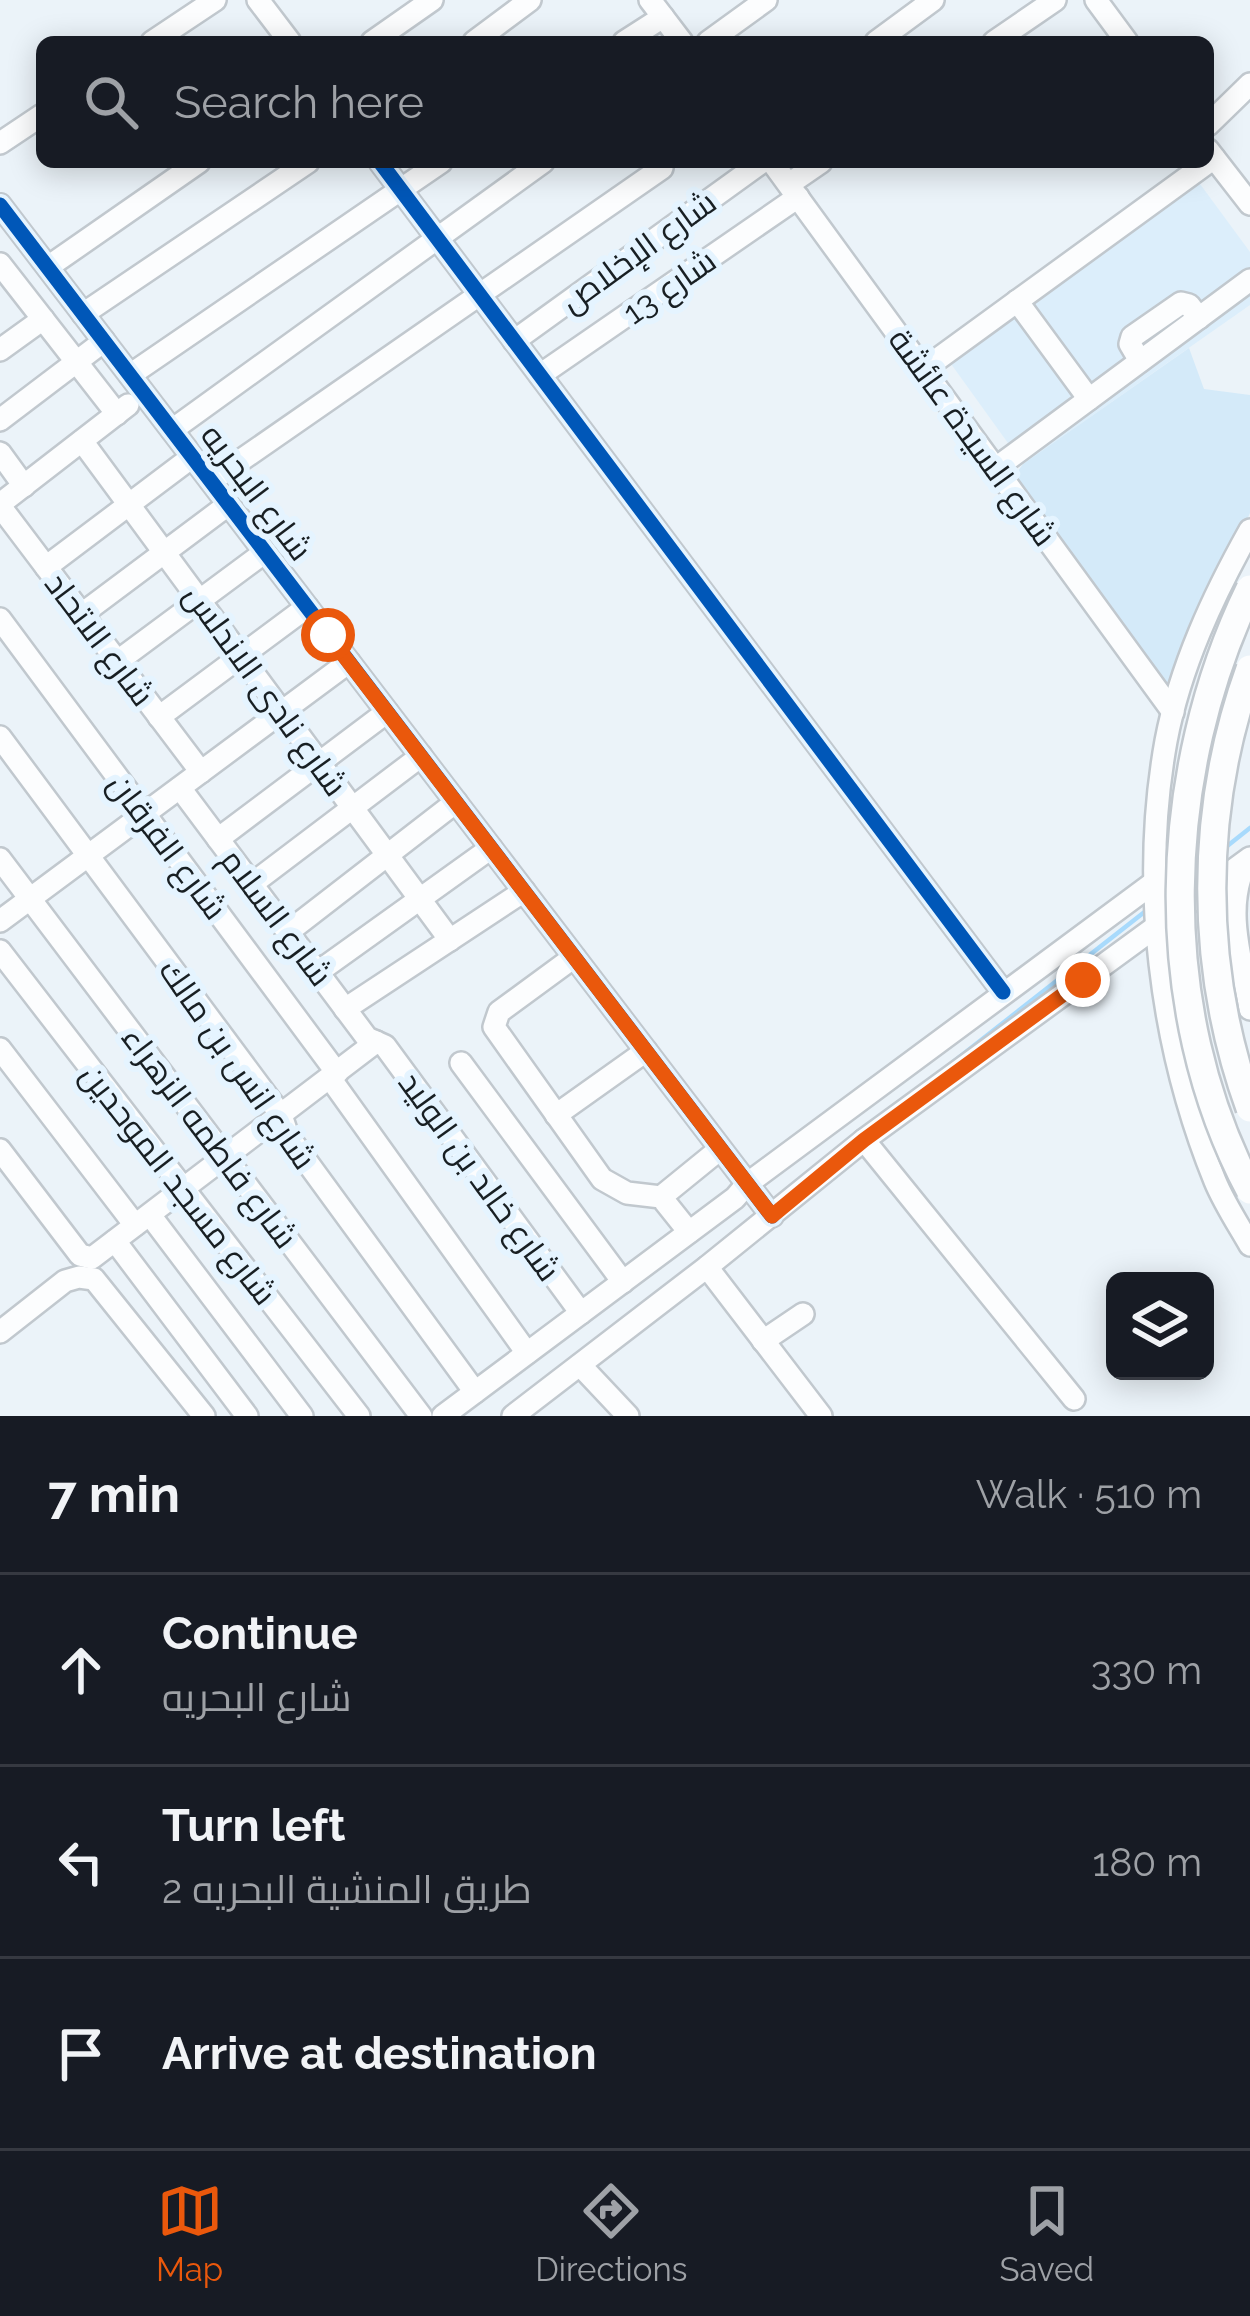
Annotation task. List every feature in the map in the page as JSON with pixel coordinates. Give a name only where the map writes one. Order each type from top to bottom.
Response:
[{"type":"main road","points":[[1250,589],[1214,680],[1196,745],[1184,820],[1182,906],[1187,980],[1202,1070],[1250,1190]]},
{"type":"main road","points":[[1250,669],[1217,797],[1211,918],[1224,1019],[1250,1108]]},
{"type":"street","points":[[161,36],[215,0]]},
{"type":"street","points":[[258,0],[285,36]]},
{"type":"street","points":[[381,36],[432,0]]},
{"type":"street","points":[[482,36],[530,0]]},
{"type":"street","points":[[716,36],[766,0]]},
{"type":"street","points":[[884,36],[933,0]]},
{"type":"street","points":[[1003,36],[1055,0]]},
{"type":"street","points":[[1096,0],[1123,36]]},
{"type":"street","points":[[630,36],[656,8],[677,36]]},
{"type":"street","points":[[1214,119],[1250,83]]},
{"type":"street","points":[[0,143],[36,119]]},
{"type":"street","points":[[1214,158],[1250,204]]},
{"type":"street","points":[[48,267],[190,168]]},
{"type":"street","points":[[83,314],[299,168]]},
{"type":"street","points":[[384,168],[1003,992]]},
{"type":"street","points":[[0,505],[117,414],[137,384],[433,168]]},
{"type":"street","points":[[172,430],[535,168]]},
{"type":"street","points":[[211,481],[662,168]]},
{"type":"street","name":"شارع الإخلاص","points":[[514,341],[754,168]]},
{"type":"street","name":"شارع السيدة عائشة","points":[[776,168],[1173,712]]},
{"type":"street","name":"شارع 13","points":[[540,376],[793,190],[815,168]]},
{"type":"street","points":[[923,369],[1193,168]]},
{"type":"street","name":"شارع البحريه","points":[[0,205],[772,1216]]},
{"type":"street","points":[[3,273],[117,414]]},
{"type":"street","points":[[996,468],[1140,361],[1130,344],[1132,337],[1181,303],[1199,318],[1250,280]]},
{"type":"street","points":[[1017,302],[1089,399]]},
{"type":"street","points":[[0,350],[43,319]]},
{"type":"street","points":[[0,420],[104,341]]},
{"type":"street","name":"شارع نادى الاندلس","points":[[82,441],[450,940]]},
{"type":"street","points":[[0,454],[25,485]]},
{"type":"street","points":[[46,567],[192,457]]},
{"type":"street","points":[[82,614],[229,504]]},
{"type":"street","name":"شارع الاتحاد","points":[[0,505],[201,772]]},
{"type":"street","points":[[1250,530],[1216,590],[1173,712],[1160,794],[1156,881],[1156,926],[1168,1014],[1188,1101],[1216,1184],[1250,1245]]},
{"type":"street","points":[[118,662],[265,552]]},
{"type":"street","points":[[1216,590],[1250,599]]},
{"type":"street","points":[[159,717],[307,607]]},
{"type":"street","name":"شارع الفرقان","points":[[0,620],[333,1075],[527,1353]]},
{"type":"street","points":[[0,921],[349,662]]},
{"type":"street","points":[[218,838],[387,712]]},
{"type":"street","name":"شارع انس بن مالك","points":[[0,737],[280,1115],[288,1136],[475,1392]]},
{"type":"street","points":[[252,884],[421,756]]},
{"type":"street","name":"شارع السلام","points":[[180,788],[345,1009],[376,1042]]},
{"type":"street","points":[[288,932],[456,802]]},
{"type":"street","points":[[318,972],[491,848]]},
{"type":"street","points":[[524,1413],[864,1140],[1249,858]]},
{"type":"street","points":[[1249,858],[1235,889],[1235,908],[1250,1009]]},
{"type":"street","name":"شارع فاطمه الزهراء","points":[[0,859],[421,1416]]},
{"type":"street","points":[[442,1416],[1156,881]]},
{"type":"street","points":[[345,1009],[524,891]]},
{"type":"street","name":"شارع مسجد الموحدين","points":[[0,951],[358,1416]]},
{"type":"street","points":[[574,957],[499,1012],[494,1022],[497,1032],[605,1182],[627,1193],[661,1197],[689,1232]]},
{"type":"street","points":[[0,1150],[80,1255],[94,1257],[376,1042]]},
{"type":"street","name":"شارع خالد بن الوليد","points":[[376,1042],[385,1046],[581,1313]]},
{"type":"street","points":[[0,1049],[302,1416]]},
{"type":"street","points":[[556,1115],[646,1051]]},
{"type":"street","points":[[460,1063],[623,1282]]},
{"type":"street","points":[[864,1140],[1074,1399]]},
{"type":"street","points":[[661,1197],[720,1148]]},
{"type":"street","points":[[115,1241],[247,1416]]},
{"type":"street","points":[[707,1268],[821,1416]]},
{"type":"street","points":[[0,1332],[65,1280],[94,1279],[204,1416]]},
{"type":"street","points":[[764,1341],[803,1314]]},
{"type":"street","points":[[580,1365],[628,1416]]},
{"type":"shaded area","points":[[1192,173],[1250,252],[1250,305],[1023,464],[941,350]]},
{"type":"shaded area","points":[[1189,348],[1204,389],[1250,395],[1250,513],[1170,695],[1013,478],[1023,464]]},
{"type":"waterway","points":[[1226,847],[1250,828]]},
{"type":"waterway","points":[[948,1066],[1147,910]]},
{"type":"cycle path","points":[[385,168],[1003,992]]},
{"type":"cycle path","points":[[0,205],[772,1216]]},
{"type":"route","points":[[328,635],[772,1216],[864,1140],[1083,980]]}]
